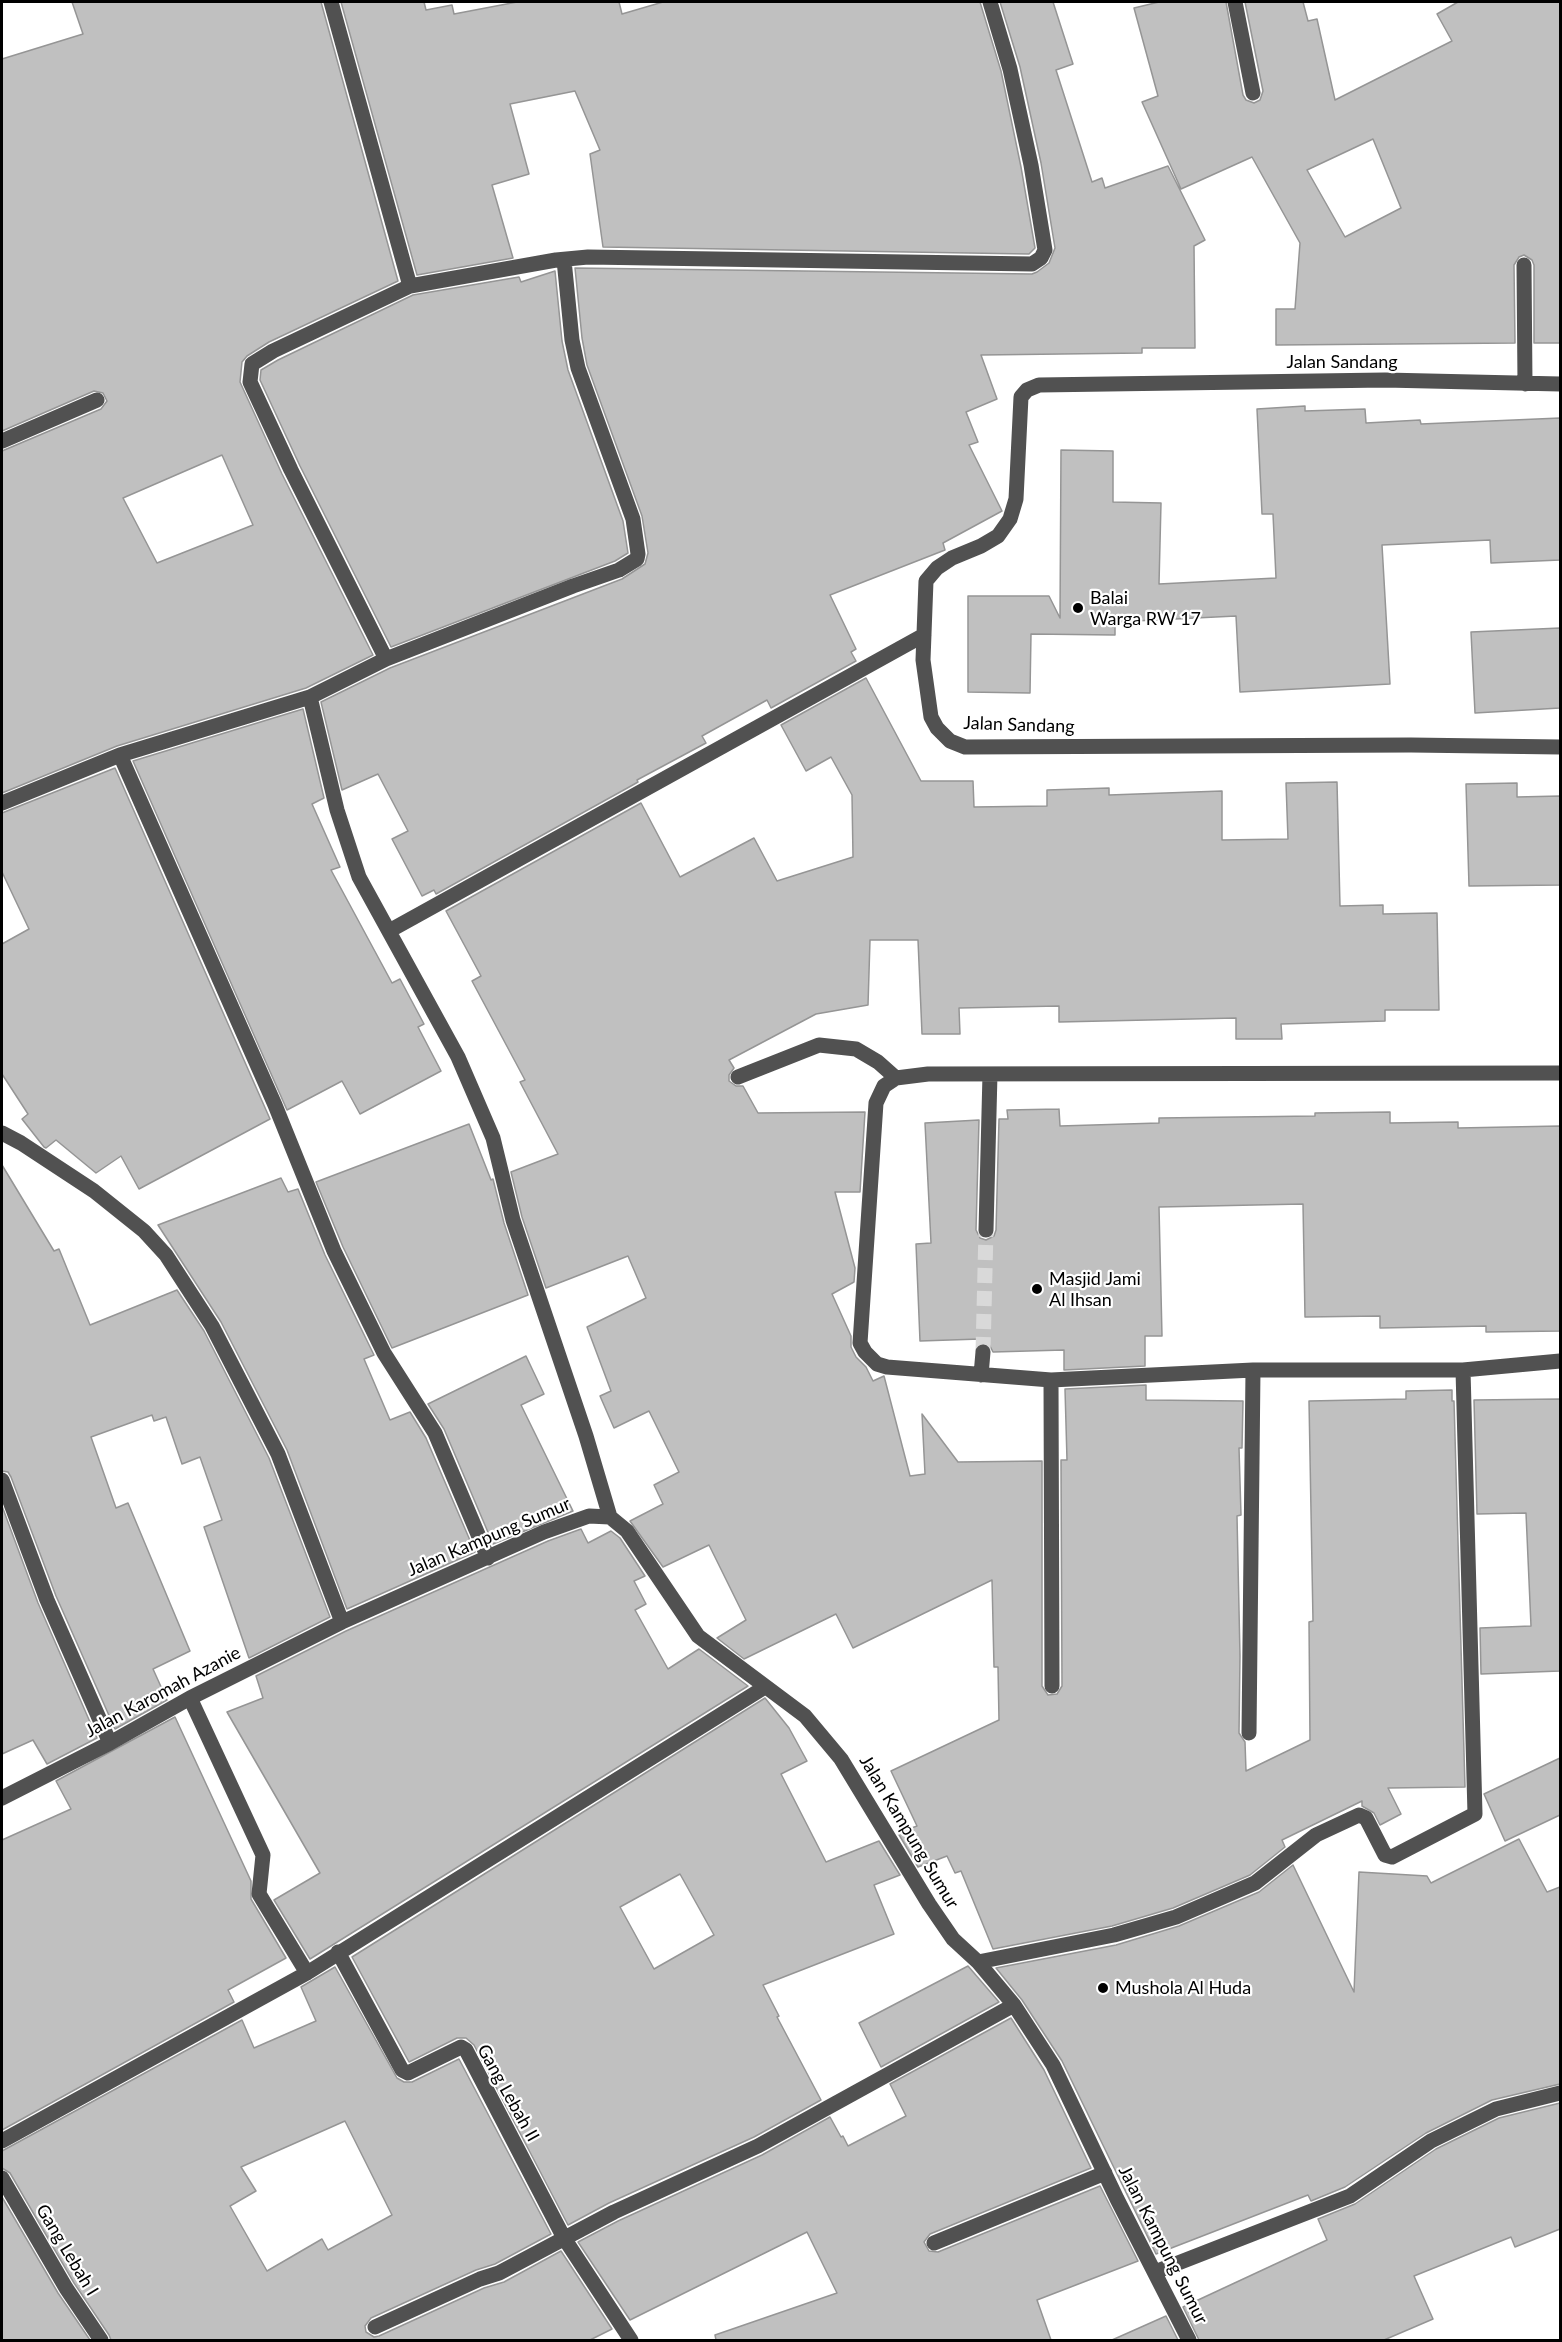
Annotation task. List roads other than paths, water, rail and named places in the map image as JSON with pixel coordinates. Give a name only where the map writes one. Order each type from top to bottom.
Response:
[{"type":"street","points":[[331,2],[411,286]]},
{"type":"street","points":[[386,660],[291,470],[250,382],[252,364],[273,351],[411,286],[564,260],[588,257],[1032,264],[1041,258],[1045,250],[1031,165],[1010,69],[990,2]]},
{"type":"street","points":[[1235,2],[1252,93]]},
{"type":"street","points":[[2,803],[120,755],[310,698],[386,660],[619,570],[637,559],[633,519],[578,368],[572,340],[564,260]]},
{"type":"street","points":[[1524,265],[1525,384]]},
{"type":"street","name":"Jalan Sandang","points":[[1560,384],[1385,380],[1038,384],[1027,390],[1021,397],[1016,499],[1010,519],[998,536],[952,558],[937,568],[926,581],[923,660],[931,717],[937,728],[950,741],[965,747],[1388,745],[1560,747]]},
{"type":"street","points":[[2,441],[97,400]]},
{"type":"street","points":[[389,931],[924,635]]},
{"type":"street","points":[[310,698],[337,810],[359,877],[458,1057],[493,1138],[513,1220],[586,1436],[610,1517]]},
{"type":"street","points":[[120,755],[270,1094],[334,1251],[384,1353],[435,1433],[488,1558]]},
{"type":"street","points":[[738,1077],[819,1045],[856,1049],[878,1062],[896,1078]]},
{"type":"street","points":[[1560,1073],[928,1074],[896,1078],[884,1086],[876,1102],[860,1343],[877,1364],[887,1367],[1051,1380],[1253,1370],[1463,1370],[1560,1361]]},
{"type":"street","points":[[986,1230],[990,1074]]},
{"type":"street","points":[[2,1133],[94,1191],[144,1231],[166,1255],[213,1326],[278,1454],[342,1622]]},
{"type":"street","points":[[981,1375],[983,1352]]},
{"type":"street","points":[[1249,1733],[1253,1370]]},
{"type":"street","points":[[978,1962],[1114,1935],[1176,1917],[1255,1883],[1316,1835],[1359,1815],[1366,1818],[1385,1855],[1392,1857],[1475,1814],[1463,1370]]},
{"type":"street","points":[[1051,1380],[1052,1686]]},
{"type":"street","points":[[2,1480],[46,1600],[110,1743]]},
{"type":"street","name":"Jalan Kampung Sumur","points":[[342,1622],[544,1532],[589,1516],[610,1517],[627,1531],[698,1636],[806,1716],[841,1759],[929,1904],[953,1939],[978,1962],[1014,2005],[1053,2066],[1190,2340]]},
{"type":"street","name":"Jalan Karomah Azanie","points":[[2,1798],[110,1743],[190,1698],[342,1622]]},
{"type":"street","points":[[2,2141],[307,1973],[765,1687]]},
{"type":"street","points":[[190,1698],[263,1855],[259,1894],[307,1973]]},
{"type":"street","name":"Gang Lebah II","points":[[338,1952],[402,2070],[408,2073],[461,2047],[466,2050],[564,2238]]},
{"type":"street","points":[[375,2327],[480,2279],[499,2273],[614,2212],[758,2146],[1014,2005]]},
{"type":"street","points":[[1155,2272],[1350,2196],[1431,2141],[1496,2109],[1560,2093]]},
{"type":"street","points":[[934,2243],[1105,2173]]},
{"type":"street","name":"Gang Lebah I","points":[[2,2178],[66,2288],[101,2340]]},
{"type":"street","points":[[564,2238],[631,2340]]},
{"type":"tunnel","points":[[983,1352],[986,1230]]},
{"type":"place","name":"Balai Warga RW 17","points":[[1078,608]]},
{"type":"place","name":"Masjid Jami Al Ihsan","points":[[1037,1289]]},
{"type":"place","name":"Mushola Al Huda","points":[[1103,1988]]}]
